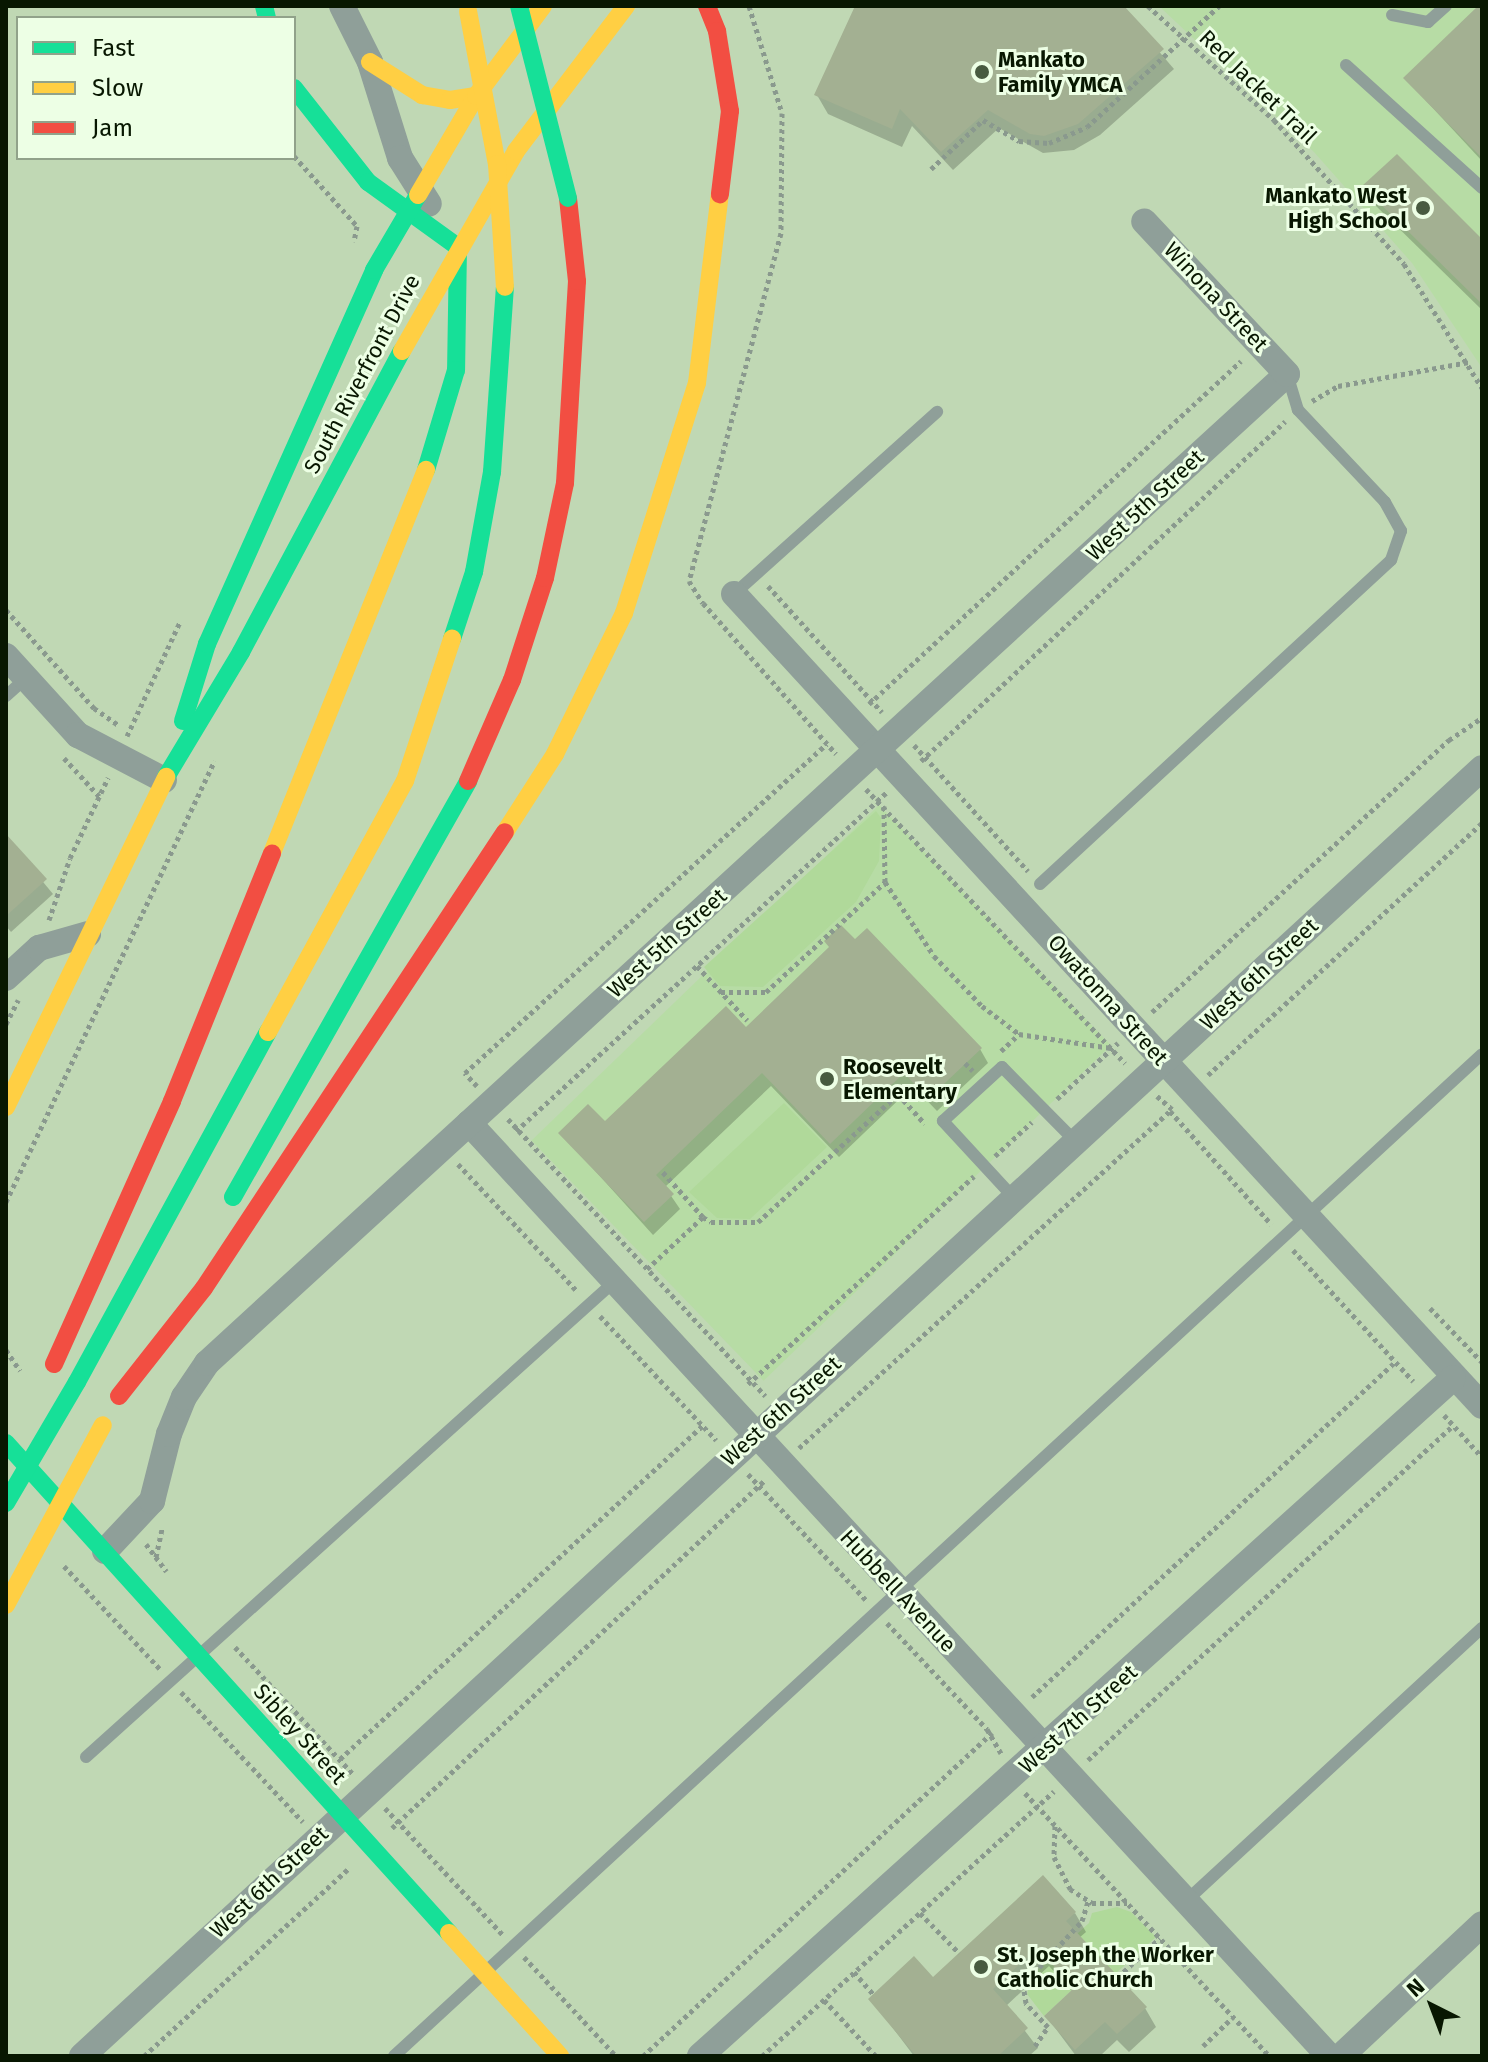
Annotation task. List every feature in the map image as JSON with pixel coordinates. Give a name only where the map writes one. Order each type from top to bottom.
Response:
[{"type":"main road","points":[[221,1217],[466,786],[512,680],[545,578],[565,483],[577,281],[568,198],[519,6]]},
{"type":"main road","name":"South Riverfront Drive","points":[[164,780],[207,644],[374,270],[476,96],[543,6]]},
{"type":"main road","name":"South Riverfront Drive","points":[[6,1117],[8,1102],[164,780],[241,652],[458,247],[516,151],[626,6]]},
{"type":"main road","points":[[119,1396],[204,1288],[442,931],[555,754],[624,613],[697,383],[730,111],[717,31],[707,6]]},
{"type":"main road","points":[[6,1503],[77,1382],[405,781],[474,572],[492,472],[505,287],[497,164],[468,8]]},
{"type":"main road","points":[[370,62],[422,95],[450,100],[476,96]]},
{"type":"main road","points":[[296,91],[368,182],[414,200]]},
{"type":"main road","points":[[51,1371],[166,1115],[443,426],[456,370],[458,247]]},
{"type":"main road","points":[[6,1605],[190,1272]]},
{"type":"main road","points":[[6,1479],[30,1422]]},
{"type":"main road","points":[[6,1426],[35,1473]]},
{"type":"main road","name":"Sibley Street","points":[[6,1443],[560,2056]]},
{"type":"street","points":[[342,6],[370,62],[414,200],[458,247]]},
{"type":"street","name":"Winona Street","points":[[1144,221],[1287,374]]},
{"type":"street","name":"West 5th Street","points":[[105,1551],[152,1501],[169,1434],[184,1397],[207,1363],[854,775],[1287,374]]},
{"type":"street","name":"Owatonna Street","points":[[734,594],[1482,1406]]},
{"type":"street","points":[[6,656],[78,735],[117,759],[164,780]]},
{"type":"street","name":"West 6th Street","points":[[82,2056],[368,1789],[1482,768]]},
{"type":"street","points":[[13,987],[39,948],[88,934]]},
{"type":"street","name":"Hubbell Avenue","points":[[469,1123],[753,1436],[1329,2056]]},
{"type":"street","name":"West 7th Street","points":[[700,2056],[1046,1749],[1453,1378]]},
{"type":"street","points":[[1341,2056],[1482,1924]]},
{"type":"lane","points":[[1392,15],[1428,22],[1446,6]]},
{"type":"lane","points":[[1346,65],[1482,188]]},
{"type":"lane","points":[[1040,884],[1391,560],[1401,531],[1385,502],[1298,410],[1287,374]]},
{"type":"lane","points":[[734,594],[937,412]]},
{"type":"lane","points":[[6,696],[26,678]]},
{"type":"lane","points":[[394,2056],[1482,1054]]},
{"type":"lane","points":[[1014,1198],[943,1121],[978,1088],[1002,1067],[1075,1141]]},
{"type":"lane","points":[[86,1757],[614,1282]]},
{"type":"lane","points":[[1186,1901],[1482,1628]]},
{"type":"path","points":[[749,6],[782,113],[781,233],[689,581],[703,603],[877,801],[1143,1081],[1482,1457]]},
{"type":"path","name":"Red Jacket Trail","points":[[1148,6],[1274,120],[1404,264],[1469,362],[1482,388]]},
{"type":"path","points":[[931,169],[983,120],[1019,141],[1049,143],[1087,127],[1186,40],[1219,6]]},
{"type":"path","points":[[296,158],[357,226],[353,252]]},
{"type":"path","points":[[806,1442],[465,1073],[1260,344]]},
{"type":"path","points":[[468,1175],[1298,410],[1338,386],[1469,362]]},
{"type":"path","points":[[6,610],[94,708],[129,732]]},
{"type":"path","points":[[39,948],[70,858],[182,619]]},
{"type":"path","points":[[340,1759],[1449,740],[1482,718]]},
{"type":"path","points":[[6,1202],[218,752]]},
{"type":"path","points":[[884,805],[885,882],[934,956],[982,1006],[1019,1034],[1112,1048]]},
{"type":"path","points":[[144,2056],[781,1465],[1482,823]]},
{"type":"path","points":[[721,992],[766,992],[885,882]]},
{"type":"path","points":[[697,966],[747,1020]]},
{"type":"path","points":[[6,1024],[13,987]]},
{"type":"path","points":[[661,1170],[711,1222],[758,1222],[898,1094],[935,1134]]},
{"type":"path","points":[[963,1166],[973,1177]]},
{"type":"path","points":[[647,1269],[703,1217]]},
{"type":"path","points":[[6,1350],[24,1375]]},
{"type":"path","points":[[762,2056],[1453,1425]]},
{"type":"path","points":[[131,1523],[173,1580]]},
{"type":"path","points":[[57,1559],[358,1881]]},
{"type":"path","points":[[222,1633],[616,2056]]},
{"type":"path","points":[[1055,1825],[1057,1869],[1070,1889],[1088,1901],[1127,1903]]},
{"type":"path","points":[[1035,2046],[1048,2027],[1026,2003],[1023,1985],[1082,1921],[1088,1901]]},
{"type":"path","points":[[920,1913],[959,1953]]},
{"type":"path","points":[[1118,1977],[1160,1938]]},
{"type":"path","points":[[854,1972],[873,1994]]},
{"type":"path","points":[[824,2000],[876,2056]]},
{"type":"path","points":[[1203,2046],[1233,2017]]},
{"type":"shaded area","name":"Mankato West High School","points":[[1159,6],[1482,6],[1482,368],[1412,263],[1314,152]]},
{"type":"shaded area","points":[[879,805],[1111,1045],[764,1381],[532,1141]]},
{"type":"shaded area","points":[[876,811],[881,818],[879,861],[856,902],[763,987],[720,986],[704,967]]},
{"type":"shaded area","points":[[784,1103],[827,1147],[750,1219],[717,1218],[689,1192]]},
{"type":"shaded area","points":[[1117,1907],[1131,1912],[1156,1937],[1115,1974],[1089,1946],[1059,1972],[1074,1988],[1044,2016],[1027,1994],[1032,1975],[1089,1923],[1092,1913]]},
{"type":"building","name":"Mankato Family YMCA","points":[[855,6],[1124,6],[1164,49],[1078,124],[1044,136],[1030,134],[988,110],[941,152],[900,109],[892,129],[814,95]]},
{"type":"building","points":[[1478,6],[1482,6],[1482,158],[1403,78]]},
{"type":"building","points":[[1397,154],[1482,239],[1482,304],[1362,186]]},
{"type":"building","points":[[6,834],[47,879],[6,916]]},
{"type":"building","name":"Roosevelt Elementary","points":[[841,925],[855,939],[867,928],[982,1048],[928,1099],[904,1073],[830,1144],[762,1073],[656,1175],[674,1194],[644,1222],[558,1133],[588,1104],[605,1121],[726,1006],[746,1027],[829,947],[824,941]]},
{"type":"building","name":"St. Joseph the Worker Catholic Church","points":[[1043,1875],[1076,1912],[1066,1921],[1147,2007],[1117,2034],[1105,2022],[1075,2050],[1044,2016],[1074,1988],[1037,1948],[993,1989],[1028,2028],[998,2056],[916,2056],[868,1999],[914,1956],[933,1977]]},
{"type":"traffic: fast","points":[[264,6],[266,16]]},
{"type":"traffic: fast","points":[[519,6],[568,198]]},
{"type":"traffic: fast","points":[[296,91],[368,182],[458,247],[456,370],[426,470]]},
{"type":"traffic: fast","points":[[183,721],[207,644],[374,270],[418,195]]},
{"type":"traffic: fast","points":[[452,639],[474,572],[492,472],[505,287]]},
{"type":"traffic: fast","points":[[166,777],[241,652],[402,351]]},
{"type":"traffic: fast","points":[[233,1197],[468,781]]},
{"type":"traffic: fast","points":[[77,1382],[268,1032]]},
{"type":"traffic: fast","points":[[6,1503],[77,1382]]},
{"type":"traffic: fast","points":[[6,1443],[449,1933]]},
{"type":"traffic: slow","points":[[418,195],[476,96],[543,6]]},
{"type":"traffic: slow","points":[[402,351],[516,151],[626,6]]},
{"type":"traffic: slow","points":[[468,11],[497,164],[505,287]]},
{"type":"traffic: slow","points":[[370,62],[422,95],[450,100],[476,96]]},
{"type":"traffic: slow","points":[[505,832],[555,754],[624,613],[697,383],[720,194]]},
{"type":"traffic: slow","points":[[272,853],[426,470]]},
{"type":"traffic: slow","points":[[268,1032],[405,781],[452,639]]},
{"type":"traffic: slow","points":[[6,1107],[166,777]]},
{"type":"traffic: slow","points":[[6,1605],[103,1425]]},
{"type":"traffic: slow","points":[[449,1933],[560,2056]]},
{"type":"traffic: jam","points":[[707,6],[717,31],[730,111],[720,194]]},
{"type":"traffic: jam","points":[[468,781],[512,680],[545,578],[565,483],[577,281],[568,198]]},
{"type":"traffic: jam","points":[[119,1396],[204,1288],[505,832]]},
{"type":"traffic: jam","points":[[54,1364],[172,1101],[272,853]]},
{"type":"place","name":"Mankato Family YMCA","points":[[982,72]]},
{"type":"place","name":"Mankato West High School","points":[[1423,208]]},
{"type":"place","name":"Roosevelt Elementary","points":[[827,1079]]},
{"type":"place","name":"St. Joseph the Worker Catholic Church","points":[[981,1967]]}]
